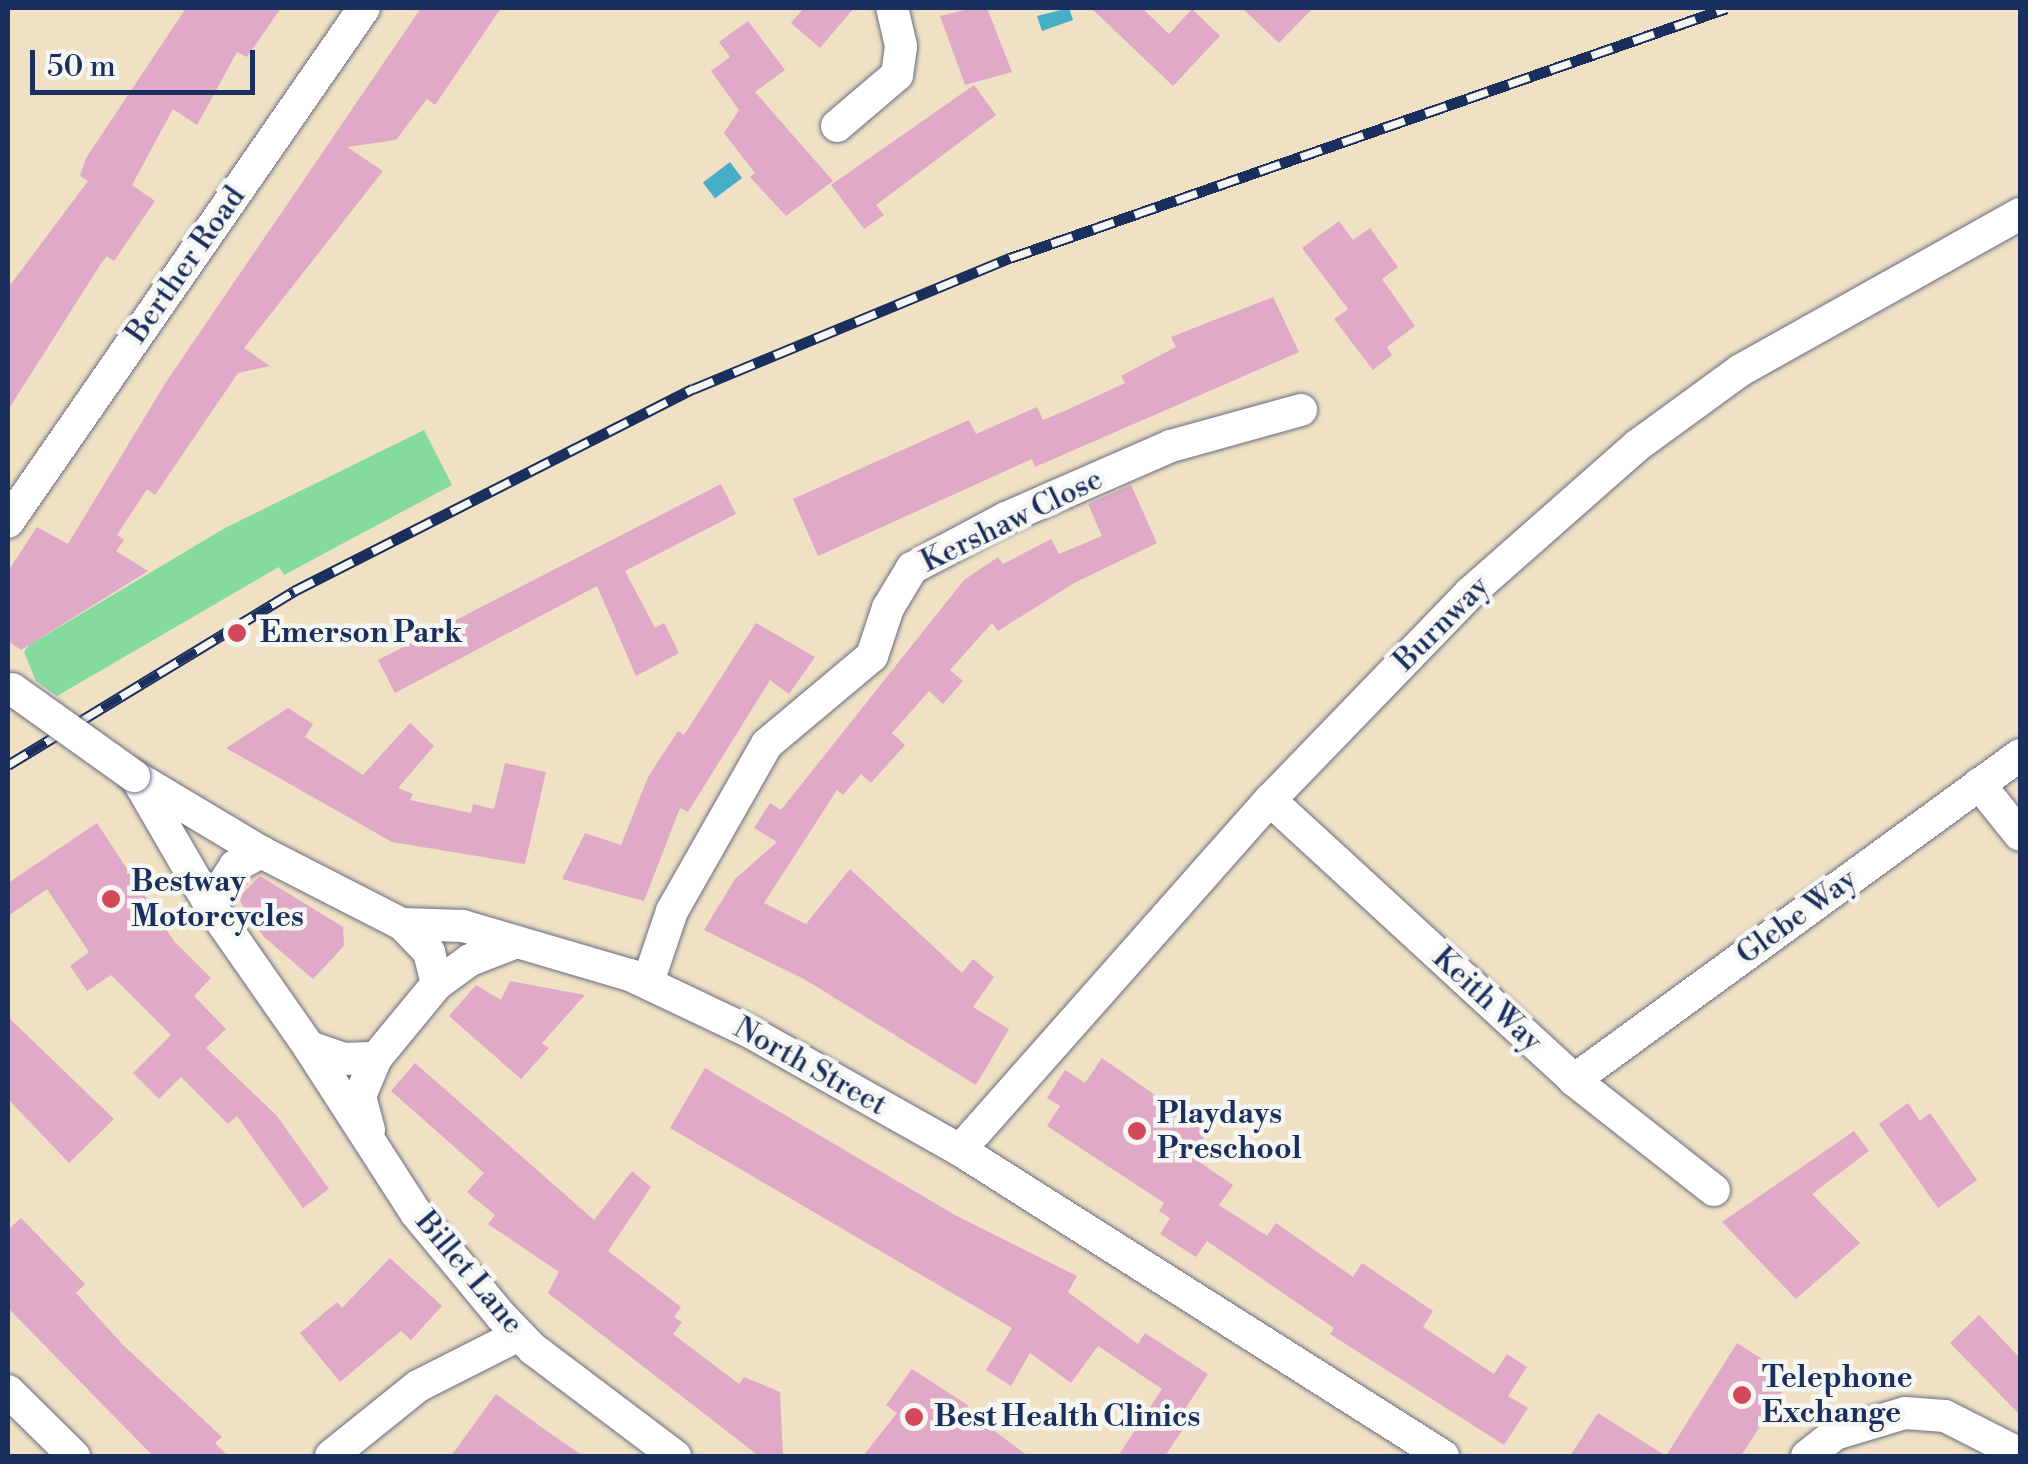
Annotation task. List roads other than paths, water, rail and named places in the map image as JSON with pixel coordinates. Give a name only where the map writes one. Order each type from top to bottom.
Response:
[{"type":"street","name":"Berther Road","points":[[8,522],[364,8]]},
{"type":"street","points":[[838,126],[897,75],[901,46],[892,8]]},
{"type":"street","name":"Burnway","points":[[960,1150],[1270,800],[1470,593],[1638,445],[1820,321],[2020,214]]},
{"type":"street","name":"Kershaw Close","points":[[648,982],[672,911],[767,744],[872,656],[888,608],[912,568],[1006,518],[1171,446],[1302,410]]},
{"type":"street","name":"North Street","points":[[10,687],[134,776],[261,852],[402,924],[463,926],[648,982],[960,1150],[1444,1456]]},
{"type":"street","name":"Glebe Way","points":[[1574,1080],[2020,756]]},
{"type":"street","name":"Billet Lane","points":[[134,776],[210,905],[310,1046],[424,1222],[519,1335],[675,1456]]},
{"type":"street","points":[[1979,784],[2020,835]]},
{"type":"street","name":"Keith Way","points":[[1270,800],[1574,1080],[1714,1190]]},
{"type":"street","points":[[210,905],[235,866],[261,852]]},
{"type":"street","points":[[402,924],[429,952],[436,984]]},
{"type":"street","points":[[379,1156],[360,1096],[376,1058],[436,984],[470,960],[514,943]]},
{"type":"street","points":[[310,1046],[343,1058],[376,1058]]},
{"type":"street","points":[[331,1456],[418,1386],[519,1335]]},
{"type":"street","points":[[8,1392],[74,1456]]},
{"type":"street","points":[[1806,1456],[1835,1434],[1905,1413],[1945,1416],[2020,1454]]},
{"type":"water","points":[[1069,8],[1073,20],[1042,31],[1037,16]]},
{"type":"water","points":[[730,162],[742,178],[715,198],[703,182]]},
{"type":"railway","points":[[8,765],[294,591],[693,389],[1010,258],[1727,8]]},
{"type":"place","name":"Emerson Park","points":[[237,633]]},
{"type":"place","name":"Bestway Motorcycles","points":[[111,899]]},
{"type":"place","name":"Playdays Preschool","points":[[1137,1131]]},
{"type":"place","name":"Telephone Exchange","points":[[1742,1395]]},
{"type":"place","name":"Best Health Clinics","points":[[914,1417]]}]
